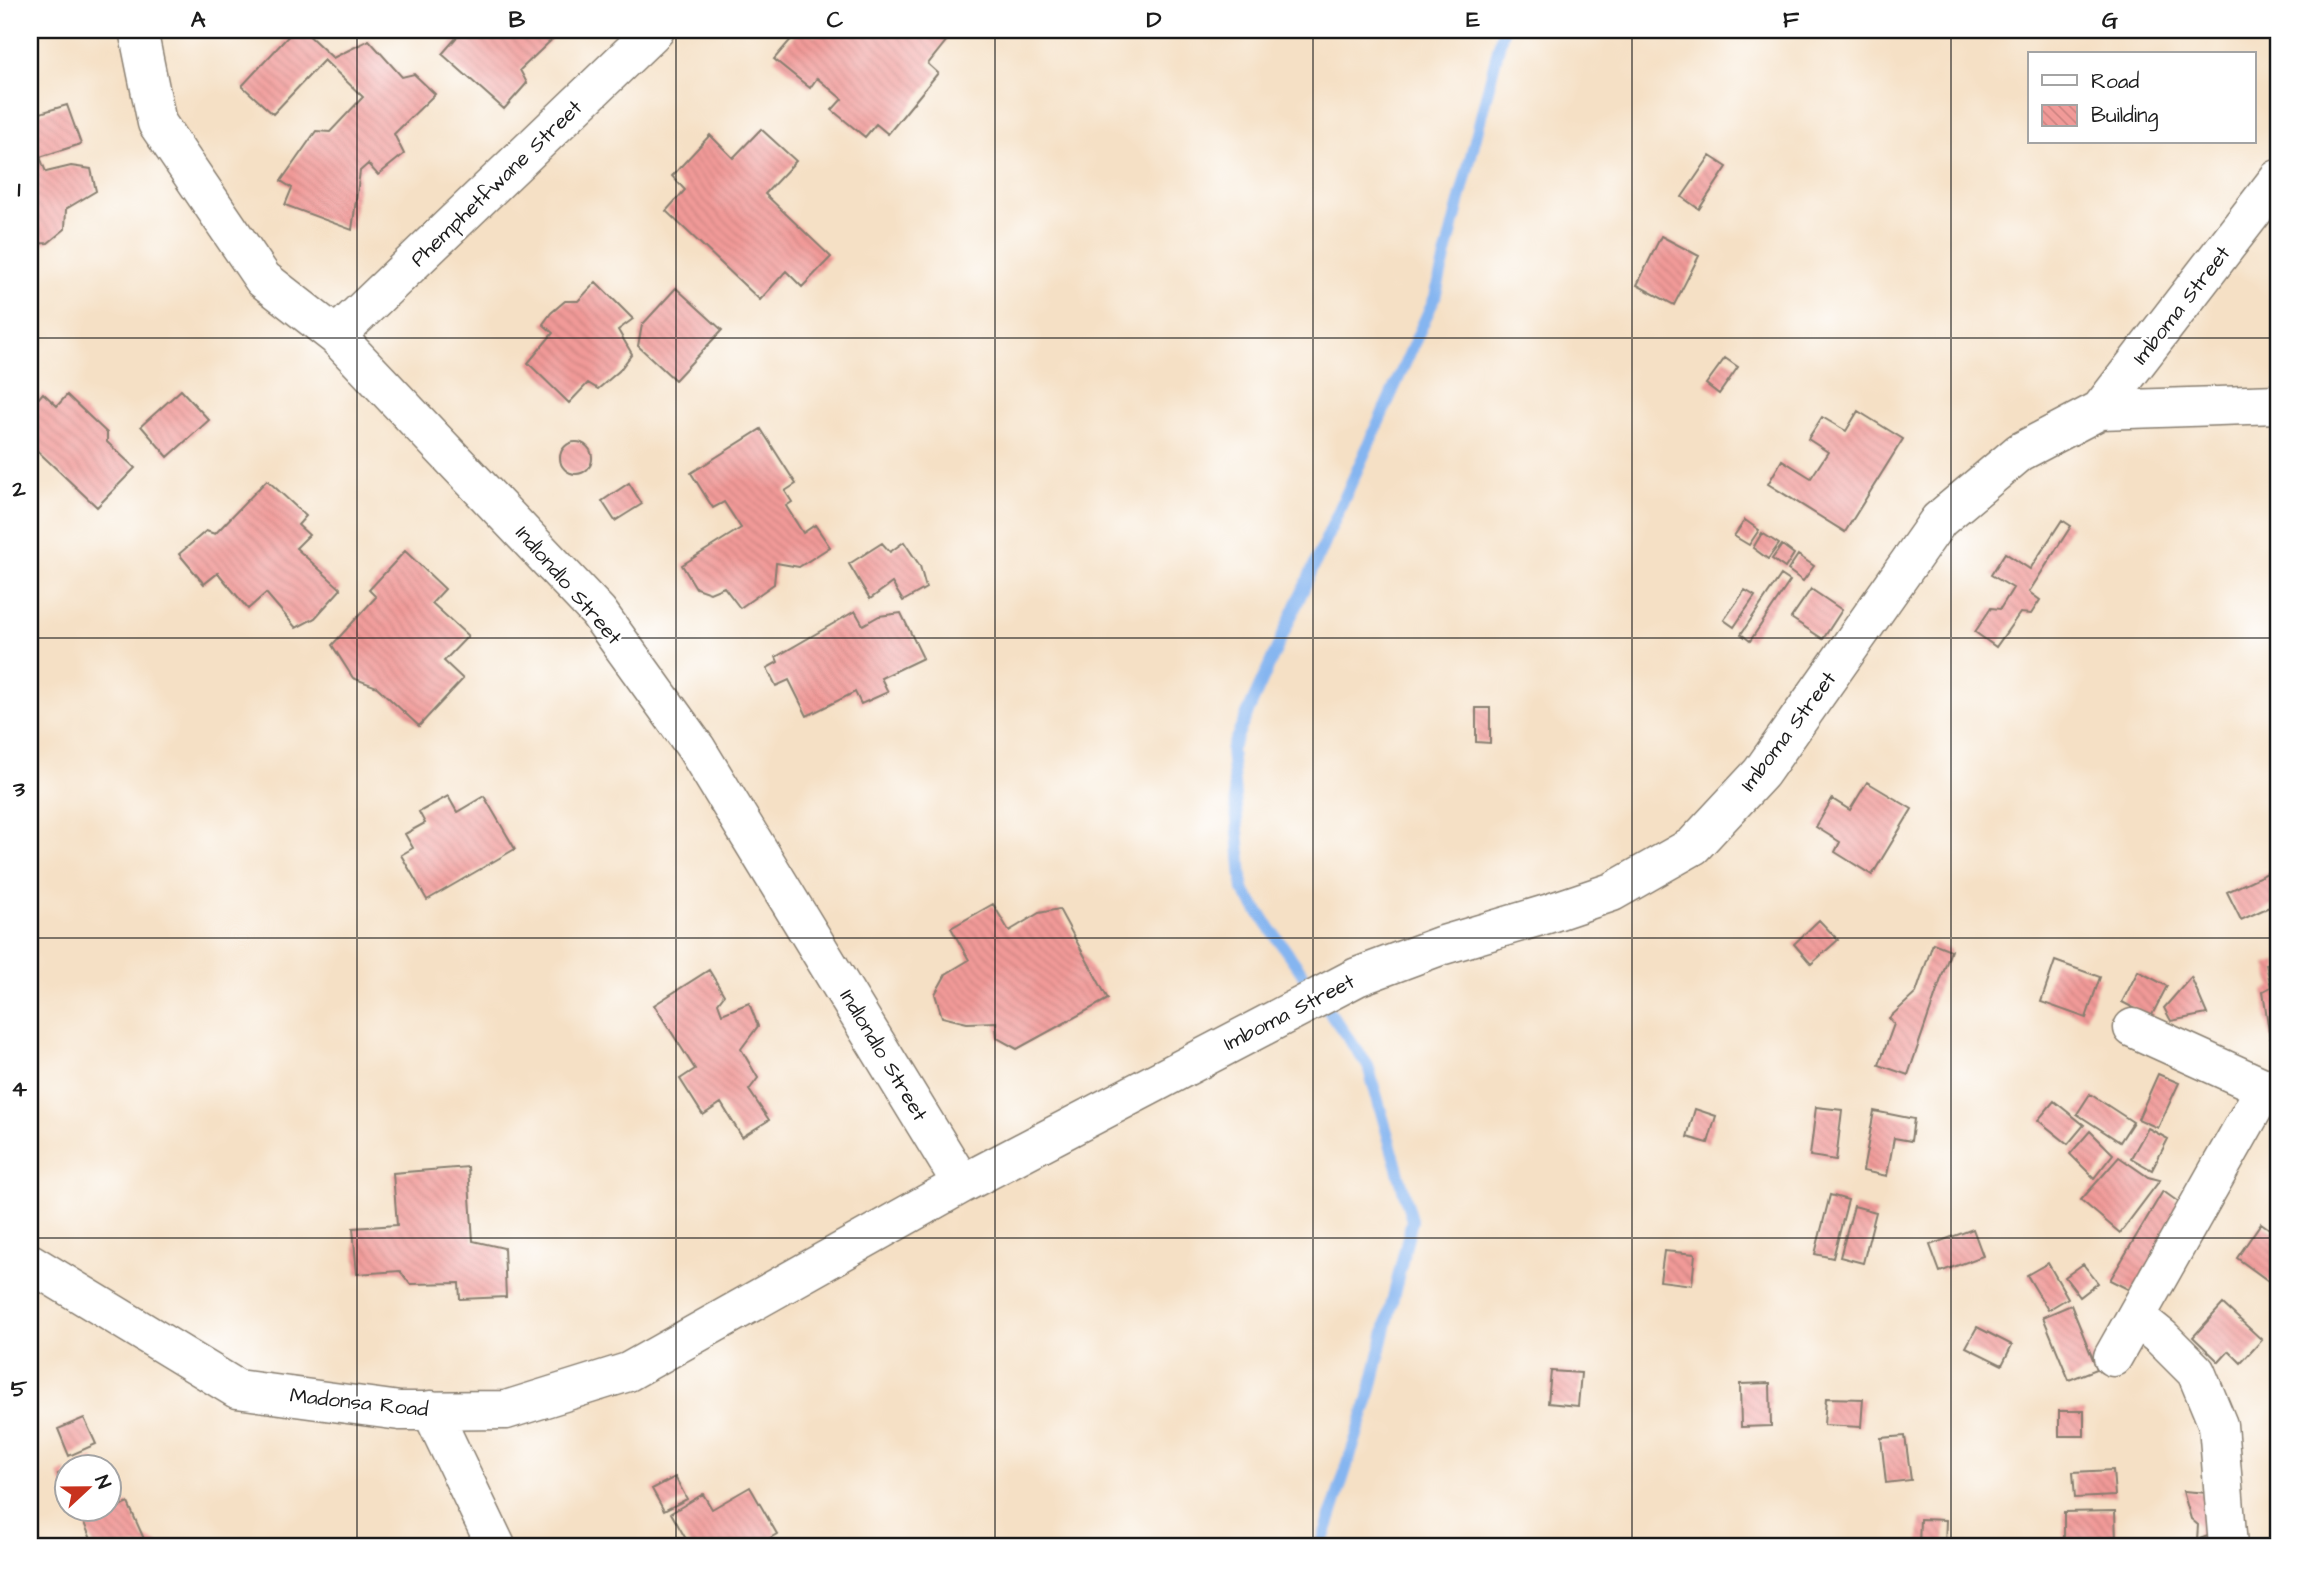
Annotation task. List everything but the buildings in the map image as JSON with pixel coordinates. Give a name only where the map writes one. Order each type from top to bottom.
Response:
[{"type":"street","name":"Indlondlo Street","points":[[138,30],[157,123],[263,279],[336,336],[598,612],[696,748],[962,1184]]},
{"type":"street","name":"Phemphetfwane Street","points":[[336,336],[655,30]]},
{"type":"street","name":"Imboma Street","points":[[962,1184],[1357,977],[1440,946],[1612,892],[1693,846],[1761,773],[1939,520],[2020,452],[2100,410],[2278,179]]},
{"type":"street","points":[[2100,410],[2278,404]]},
{"type":"street","points":[[2113,1357],[2272,1090],[2133,1028]]},
{"type":"street","name":"Madonsa Road","points":[[30,1263],[237,1389],[400,1411],[506,1410],[628,1372],[962,1184]]},
{"type":"street","points":[[2136,1317],[2196,1372],[2218,1425],[2228,1546]]},
{"type":"street","points":[[430,1410],[496,1546]]},
{"type":"waterway","points":[[1321,1546],[1368,1401],[1412,1220],[1368,1066],[1243,890],[1231,750],[1435,297],[1503,30]]}]
